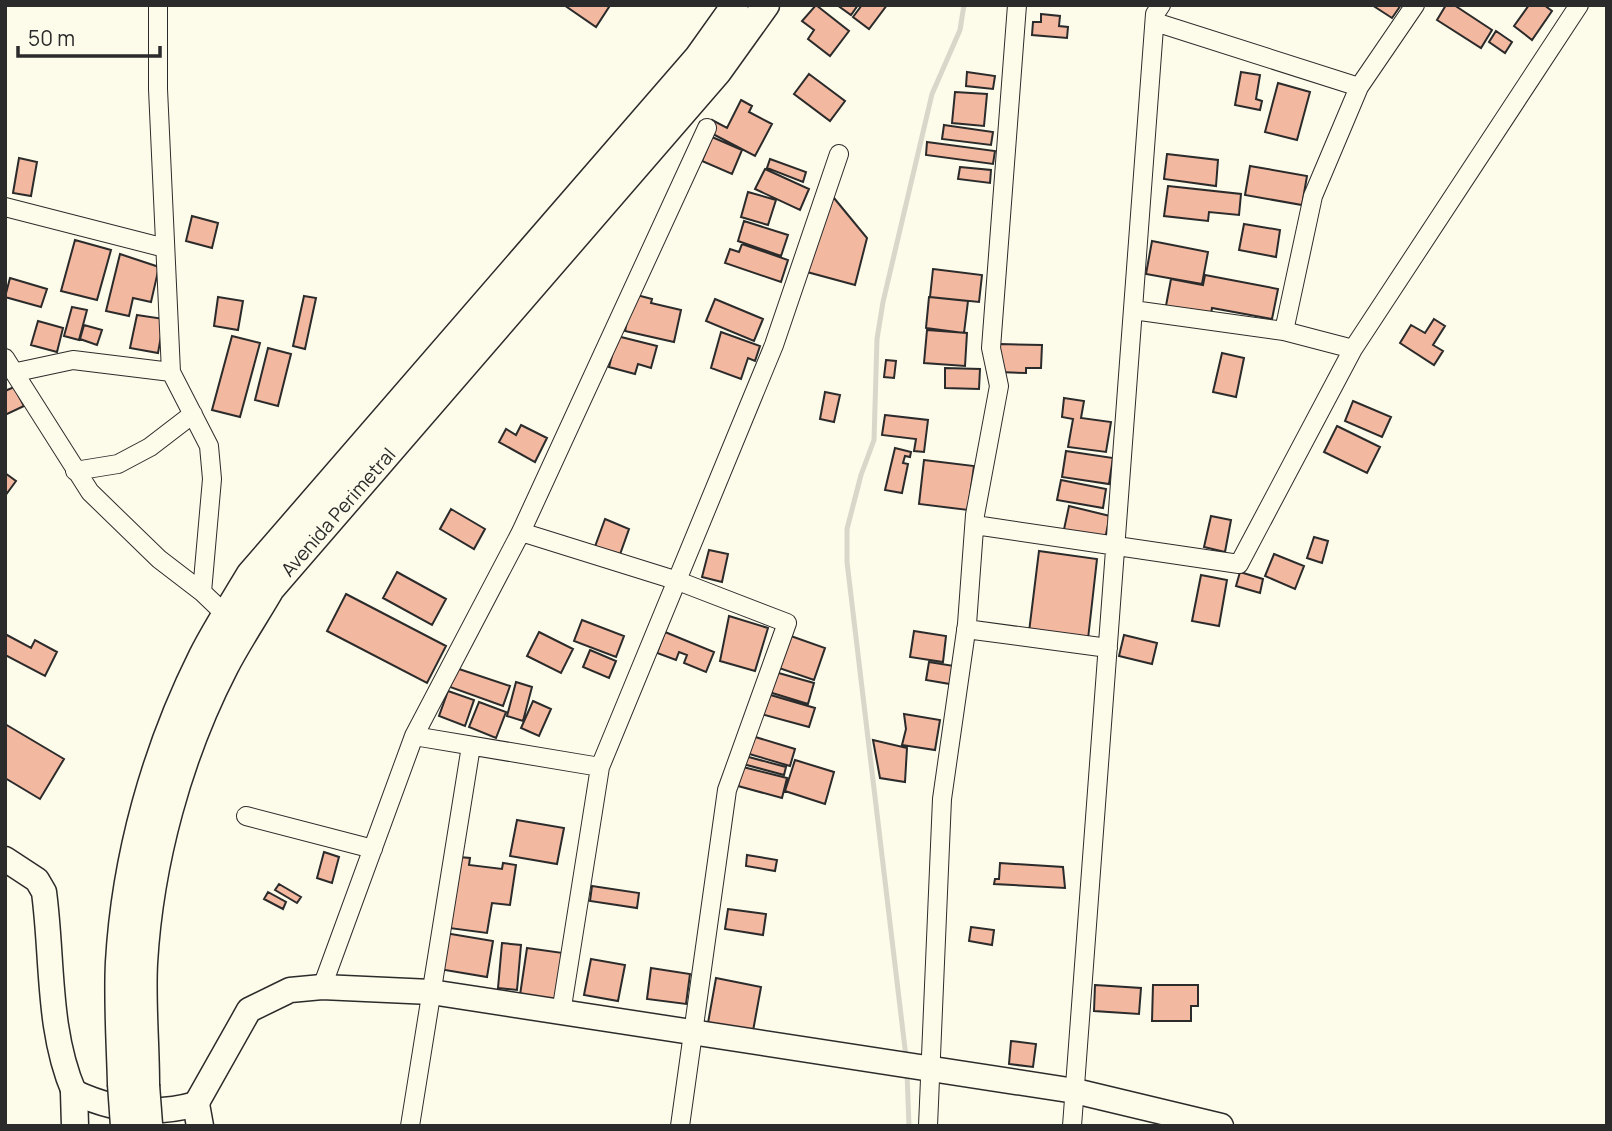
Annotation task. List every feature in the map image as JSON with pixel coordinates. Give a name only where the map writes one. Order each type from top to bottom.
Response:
[{"type":"main road","name":"Avenida Perimetral","points":[[140,1125],[119,962],[129,877],[147,798],[170,731],[202,656],[250,574],[698,57],[735,5]]},
{"type":"main road","name":"Avenida Perimetral","points":[[134,1084],[154,881],[172,805],[194,740],[225,668],[271,589],[718,72],[766,5]]},
{"type":"main road","points":[[74,1092],[75,1126]]},
{"type":"street","points":[[158,5],[171,372],[208,446],[212,480],[202,592]]},
{"type":"street","points":[[928,1126],[912,1067],[942,799],[966,629],[975,525],[999,386],[991,348],[1017,5]]},
{"type":"street","points":[[1284,331],[1312,196],[1359,86],[1415,5]]},
{"type":"street","points":[[975,525],[1239,565],[1353,349],[1578,5]]},
{"type":"street","points":[[1072,1126],[1133,310],[1158,14],[1359,86]]},
{"type":"street","points":[[322,987],[414,736],[521,532],[707,128]]},
{"type":"street","points":[[561,1013],[600,767],[774,345],[838,154]]},
{"type":"street","points":[[5,207],[165,248]]},
{"type":"street","points":[[1133,310],[1284,331],[1353,349]]},
{"type":"street","points":[[171,372],[73,360],[11,365],[90,492],[159,559],[202,592],[226,615]]},
{"type":"street","points":[[75,471],[118,464],[150,447],[193,414]]},
{"type":"street","points":[[521,532],[678,581],[787,623],[727,790],[680,1126]]},
{"type":"street","points":[[966,629],[1108,648]]},
{"type":"street","points":[[414,736],[600,767]]},
{"type":"street","points":[[410,1126],[471,746]]},
{"type":"street","points":[[246,816],[373,849]]},
{"type":"street","points":[[5,859],[37,880],[44,892],[53,1017],[63,1067],[74,1092],[119,1109],[180,1109],[198,1115],[249,1010],[290,990],[322,987],[431,992],[1075,1091],[1189,1122],[1221,1126]]},
{"type":"building","points":[[564,5],[606,5],[609,7],[596,27]]},
{"type":"building","points":[[816,5],[849,31],[830,56],[808,39],[814,30],[802,21]]},
{"type":"building","points":[[837,5],[858,5],[851,15]]},
{"type":"building","points":[[862,5],[887,5],[869,29],[853,17]]},
{"type":"building","points":[[1372,5],[1401,5],[1392,18]]},
{"type":"building","points":[[1446,5],[1454,5],[1492,30],[1481,48],[1437,20]]},
{"type":"building","points":[[1529,5],[1544,5],[1552,11],[1532,40],[1514,26]]},
{"type":"building","points":[[1041,14],[1060,16],[1059,26],[1068,27],[1067,38],[1032,35],[1033,22],[1041,22]]},
{"type":"building","points":[[1496,31],[1512,42],[1505,53],[1489,42]]},
{"type":"building","points":[[967,72],[995,76],[993,89],[966,86]]},
{"type":"building","points":[[1241,72],[1260,75],[1256,99],[1262,101],[1260,110],[1235,105]]},
{"type":"building","points":[[809,74],[845,101],[830,121],[794,94]]},
{"type":"building","points":[[1278,83],[1310,92],[1297,140],[1265,132]]},
{"type":"building","points":[[955,92],[987,94],[984,126],[952,123]]},
{"type":"building","points":[[741,100],[752,106],[749,112],[772,124],[755,156],[707,131],[712,120],[727,128]]},
{"type":"building","points":[[944,125],[993,132],[991,145],[942,139]]},
{"type":"building","points":[[712,137],[742,150],[732,174],[702,161]]},
{"type":"building","points":[[927,142],[995,151],[993,164],[926,155]]},
{"type":"building","points":[[1167,154],[1218,160],[1216,186],[1164,179]]},
{"type":"building","points":[[19,158],[37,162],[31,196],[13,193]]},
{"type":"building","points":[[770,159],[806,172],[803,182],[767,168]]},
{"type":"building","points":[[1250,166],[1307,176],[1302,205],[1245,195]]},
{"type":"building","points":[[960,167],[991,170],[990,183],[958,179]]},
{"type":"building","points":[[765,169],[809,189],[800,210],[755,189]]},
{"type":"building","points":[[1168,186],[1241,194],[1239,215],[1209,212],[1208,221],[1164,216]]},
{"type":"building","points":[[748,192],[776,200],[768,225],[741,217]]},
{"type":"building","points":[[834,198],[867,238],[855,285],[807,272],[830,200]]},
{"type":"building","points":[[192,216],[218,223],[212,248],[186,241]]},
{"type":"building","points":[[744,221],[788,235],[781,256],[738,241]]},
{"type":"building","points":[[1244,224],[1280,230],[1276,257],[1239,250]]},
{"type":"building","points":[[75,240],[111,250],[97,300],[61,291]]},
{"type":"building","points":[[1152,241],[1208,252],[1202,284],[1146,274]]},
{"type":"building","points":[[742,244],[788,260],[781,282],[725,263],[730,249],[739,252]]},
{"type":"building","points":[[120,254],[159,267],[151,302],[133,298],[129,316],[106,311]]},
{"type":"building","points":[[933,269],[982,275],[979,302],[930,297]]},
{"type":"building","points":[[1205,275],[1278,289],[1272,319],[1212,308],[1210,320],[1165,311],[1171,279],[1203,285]]},
{"type":"building","points":[[10,278],[47,289],[41,307],[5,297]]},
{"type":"building","points":[[633,294],[652,299],[651,303],[681,310],[674,342],[625,331]]},
{"type":"building","points":[[304,296],[316,298],[305,349],[293,346]]},
{"type":"building","points":[[218,297],[243,301],[238,330],[214,326]]},
{"type":"building","points":[[929,297],[968,301],[964,333],[926,328]]},
{"type":"building","points":[[715,299],[763,319],[754,341],[706,321]]},
{"type":"building","points":[[72,307],[87,310],[79,340],[64,336]]},
{"type":"building","points":[[137,315],[164,319],[158,353],[130,348]]},
{"type":"building","points":[[1434,319],[1445,326],[1433,345],[1443,351],[1434,365],[1400,343],[1411,325],[1425,333]]},
{"type":"building","points":[[38,321],[63,328],[57,352],[31,345]]},
{"type":"building","points":[[84,325],[102,330],[97,345],[80,339]]},
{"type":"building","points":[[927,330],[967,333],[965,366],[924,363]]},
{"type":"building","points":[[721,332],[760,346],[755,361],[748,358],[741,379],[711,368]]},
{"type":"building","points":[[232,336],[260,343],[240,417],[212,410]]},
{"type":"building","points":[[617,336],[657,346],[651,368],[638,364],[635,374],[609,367]]},
{"type":"building","points":[[1000,344],[1042,345],[1041,368],[1026,368],[1026,373],[999,372]]},
{"type":"building","points":[[268,348],[291,354],[278,406],[255,400]]},
{"type":"building","points":[[1222,353],[1244,358],[1236,397],[1213,392]]},
{"type":"building","points":[[886,360],[896,361],[894,378],[884,377]]},
{"type":"building","points":[[945,368],[980,369],[979,389],[945,388]]},
{"type":"building","points":[[14,387],[24,406],[5,415],[5,391]]},
{"type":"building","points":[[825,392],[840,395],[834,422],[820,419]]},
{"type":"building","points":[[1064,398],[1084,401],[1081,418],[1111,422],[1106,452],[1068,447],[1073,419],[1062,417]]},
{"type":"building","points":[[1353,401],[1391,417],[1382,437],[1345,421]]},
{"type":"building","points":[[885,415],[928,420],[924,452],[914,451],[916,439],[882,435]]},
{"type":"building","points":[[521,425],[547,438],[535,462],[499,442],[506,429],[516,435]]},
{"type":"building","points":[[1337,426],[1380,447],[1367,473],[1324,452]]},
{"type":"building","points":[[895,448],[911,452],[910,457],[905,456],[903,463],[908,464],[902,493],[885,490]]},
{"type":"building","points":[[1066,451],[1113,458],[1109,484],[1062,477]]},
{"type":"building","points":[[924,460],[974,466],[968,510],[919,504]]},
{"type":"building","points":[[5,473],[16,481],[5,496]]},
{"type":"building","points":[[1061,480],[1106,489],[1103,508],[1057,500]]},
{"type":"building","points":[[1069,506],[1110,516],[1104,543],[1063,534]]},
{"type":"building","points":[[451,509],[485,529],[474,549],[440,529]]},
{"type":"building","points":[[1211,516],[1231,520],[1225,552],[1204,547]]},
{"type":"building","points":[[605,519],[629,529],[618,560],[593,552]]},
{"type":"building","points":[[1314,537],[1328,541],[1322,563],[1307,558]]},
{"type":"building","points":[[709,550],[728,554],[722,582],[702,577]]},
{"type":"building","points":[[1039,551],[1097,559],[1088,639],[1029,632]]},
{"type":"building","points":[[1274,554],[1304,566],[1295,589],[1265,576]]},
{"type":"building","points":[[397,572],[446,599],[432,625],[383,598]]},
{"type":"building","points":[[1240,572],[1263,579],[1260,593],[1236,586]]},
{"type":"building","points":[[1201,575],[1227,580],[1219,626],[1192,621]]},
{"type":"building","points":[[346,594],[446,646],[427,683],[327,631]]},
{"type":"building","points":[[729,616],[768,628],[755,671],[720,661]]},
{"type":"building","points":[[582,620],[624,636],[616,657],[574,641]]},
{"type":"building","points":[[914,631],[946,636],[943,662],[910,657]]},
{"type":"building","points":[[539,632],[573,649],[561,673],[527,656]]},
{"type":"building","points":[[665,632],[714,652],[706,672],[684,663],[687,655],[679,652],[676,660],[657,653]]},
{"type":"building","points":[[5,634],[31,648],[35,640],[57,652],[45,676],[5,655]]},
{"type":"building","points":[[788,635],[825,648],[814,680],[776,667]]},
{"type":"building","points":[[1124,635],[1157,643],[1152,664],[1119,656]]},
{"type":"building","points":[[590,650],[616,661],[609,678],[583,667]]},
{"type":"building","points":[[929,662],[954,666],[950,684],[926,680]]},
{"type":"building","points":[[456,668],[510,686],[503,706],[450,687]]},
{"type":"building","points":[[775,672],[814,683],[808,704],[769,692]]},
{"type":"building","points":[[516,682],[532,687],[523,721],[507,716]]},
{"type":"building","points":[[448,691],[474,700],[465,726],[439,716]]},
{"type":"building","points":[[767,694],[815,708],[809,727],[761,714]]},
{"type":"building","points":[[533,701],[551,709],[539,736],[521,728]]},
{"type":"building","points":[[479,702],[506,712],[496,738],[469,727]]},
{"type":"building","points":[[904,714],[940,720],[935,750],[902,745],[906,729]]},
{"type":"building","points":[[5,724],[64,759],[40,799],[5,778]]},
{"type":"building","points":[[752,736],[795,749],[790,766],[746,753]]},
{"type":"building","points":[[873,740],[907,748],[905,782],[880,778]]},
{"type":"building","points":[[745,756],[786,767],[784,775],[743,764]]},
{"type":"building","points":[[795,760],[834,772],[825,804],[785,791]]},
{"type":"building","points":[[743,767],[787,778],[782,798],[738,786]]},
{"type":"building","points":[[517,820],[564,828],[557,864],[510,856]]},
{"type":"building","points":[[324,852],[339,857],[332,883],[317,878]]},
{"type":"building","points":[[747,855],[777,860],[775,871],[746,866]]},
{"type":"building","points":[[459,857],[470,858],[469,865],[502,869],[503,863],[516,865],[510,905],[492,903],[487,933],[449,928]]},
{"type":"building","points":[[1000,863],[1063,867],[1065,888],[994,884],[995,879],[999,879]]},
{"type":"building","points":[[279,884],[301,897],[297,903],[275,890]]},
{"type":"building","points":[[592,886],[639,893],[637,908],[590,901]]},
{"type":"building","points":[[268,892],[286,902],[283,909],[264,899]]},
{"type":"building","points":[[728,909],[766,914],[763,935],[725,929]]},
{"type":"building","points":[[971,927],[994,930],[992,945],[969,941]]},
{"type":"building","points":[[445,933],[493,941],[487,977],[439,969]]},
{"type":"building","points":[[502,943],[521,945],[517,990],[498,988]]},
{"type":"building","points":[[527,948],[563,953],[556,1000],[520,995]]},
{"type":"building","points":[[591,959],[625,965],[618,1001],[584,995]]},
{"type":"building","points":[[651,968],[690,974],[686,1004],[647,999]]},
{"type":"building","points":[[716,978],[761,987],[753,1031],[708,1023]]},
{"type":"building","points":[[1095,985],[1141,988],[1139,1014],[1094,1011]]},
{"type":"building","points":[[1153,985],[1198,985],[1198,1006],[1191,1006],[1191,1021],[1152,1021]]},
{"type":"building","points":[[1011,1041],[1036,1044],[1033,1067],[1009,1064]]},
{"type":"waterway","points":[[906,1057],[847,562],[847,529],[861,475],[874,440],[877,339],[883,302],[932,94],[960,30],[964,5]]},
{"type":"waterway","points":[[907,1073],[909,1126]]}]
